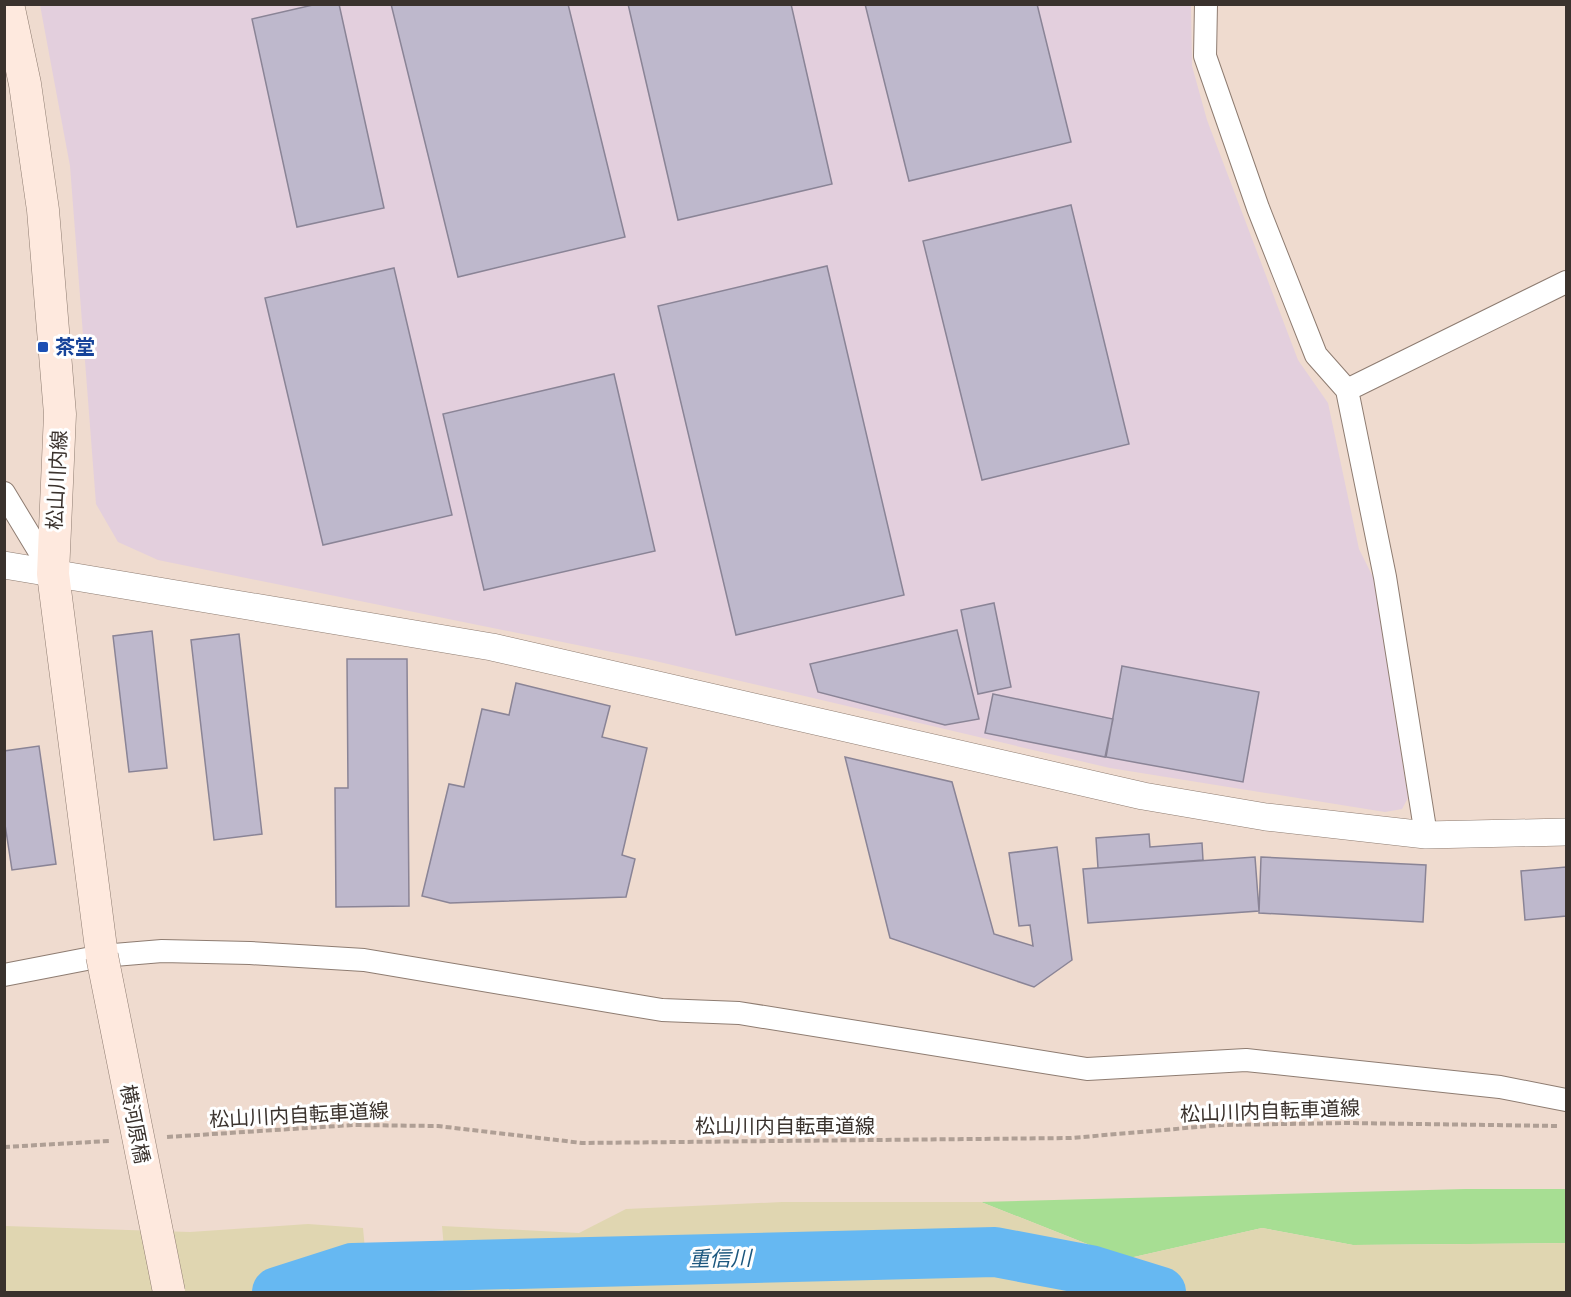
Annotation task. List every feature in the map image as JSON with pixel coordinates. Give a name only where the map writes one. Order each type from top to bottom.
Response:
[{"type":"main road","name":"松山川内線","points":[[8,4],[25,84],[43,210],[60,414],[53,574],[102,956]]},
{"type":"main road","name":"横河原橋","points":[[102,956],[169,1293]]},
{"type":"street","points":[[1206,4],[1205,56],[1258,208],[1316,356],[1347,390],[1385,577],[1426,835]]},
{"type":"street","points":[[1347,390],[1566,282]]},
{"type":"street","points":[[4,493],[53,574]]},
{"type":"street","points":[[4,565],[492,647],[1143,796],[1266,817],[1426,835],[1566,832]]},
{"type":"street","points":[[4,975],[102,956],[184,952],[364,960],[662,1010],[739,1013],[1087,1069],[1246,1060],[1500,1086],[1566,1100]]},
{"type":"path","name":"松山川内自転車道線","points":[[165,1137],[353,1125],[438,1126],[582,1143],[1071,1138],[1221,1125],[1349,1123],[1566,1126]]},
{"type":"path","points":[[4,1147],[118,1140]]},
{"type":"shaded area","points":[[40,5],[1191,5],[1192,66],[1207,120],[1298,360],[1328,403],[1359,549],[1374,579],[1408,798],[1402,809],[1385,812],[1110,768],[651,660],[158,560],[118,542],[96,504],[70,166]]},
{"type":"green space","points":[[1465,1189],[1566,1189],[1566,1243],[1353,1245],[1262,1228],[1125,1259],[981,1202]]},
{"type":"sand","points":[[782,1202],[981,1202],[1125,1259],[1262,1228],[1353,1245],[1566,1243],[1566,1292],[448,1292],[442,1226],[579,1233],[626,1209]]},
{"type":"sand","points":[[308,1224],[363,1228],[369,1292],[5,1292],[5,1226],[190,1232]]},
{"type":"building","points":[[317,4],[339,4],[384,208],[297,227],[252,19]]},
{"type":"building","points":[[391,4],[568,4],[625,237],[458,277]]},
{"type":"building","points":[[628,4],[791,4],[832,184],[678,220]]},
{"type":"building","points":[[865,4],[1037,4],[1071,142],[909,181]]},
{"type":"building","points":[[1071,205],[1129,444],[982,480],[923,241]]},
{"type":"building","points":[[827,266],[904,595],[736,635],[658,306]]},
{"type":"building","points":[[394,268],[452,515],[323,545],[265,298]]},
{"type":"building","points":[[614,374],[655,551],[484,590],[443,414]]},
{"type":"building","points":[[994,603],[1011,687],[978,694],[961,610]]},
{"type":"building","points":[[957,630],[979,719],[945,725],[818,692],[810,664]]},
{"type":"building","points":[[152,631],[167,768],[129,772],[113,636]]},
{"type":"building","points":[[239,634],[262,834],[214,840],[191,640]]},
{"type":"building","points":[[347,659],[407,659],[409,906],[336,907],[335,788],[348,788]]},
{"type":"building","points":[[1122,666],[1259,692],[1243,782],[1106,757]]},
{"type":"building","points":[[516,683],[610,706],[602,737],[647,748],[622,855],[635,859],[626,897],[450,903],[422,896],[449,784],[464,787],[482,709],[509,715]]},
{"type":"building","points":[[993,694],[1113,719],[1105,757],[985,733]]},
{"type":"building","points":[[39,746],[56,864],[12,870],[4,818],[4,751]]},
{"type":"building","points":[[845,757],[952,782],[994,934],[1033,946],[1030,925],[1019,926],[1009,853],[1057,847],[1072,960],[1034,987],[890,938]]},
{"type":"building","points":[[1149,834],[1150,847],[1202,843],[1203,860],[1098,868],[1096,838]]},
{"type":"building","points":[[1255,857],[1259,911],[1088,923],[1083,869]]},
{"type":"building","points":[[1261,857],[1426,865],[1423,922],[1259,913]]},
{"type":"building","points":[[1566,867],[1566,916],[1525,920],[1521,871]]},
{"type":"waterway","name":"重信川","points":[[277,1292],[352,1268],[995,1252],[1090,1270],[1161,1292]]},
{"type":"place","name":"茶堂","points":[[43,347]]}]
